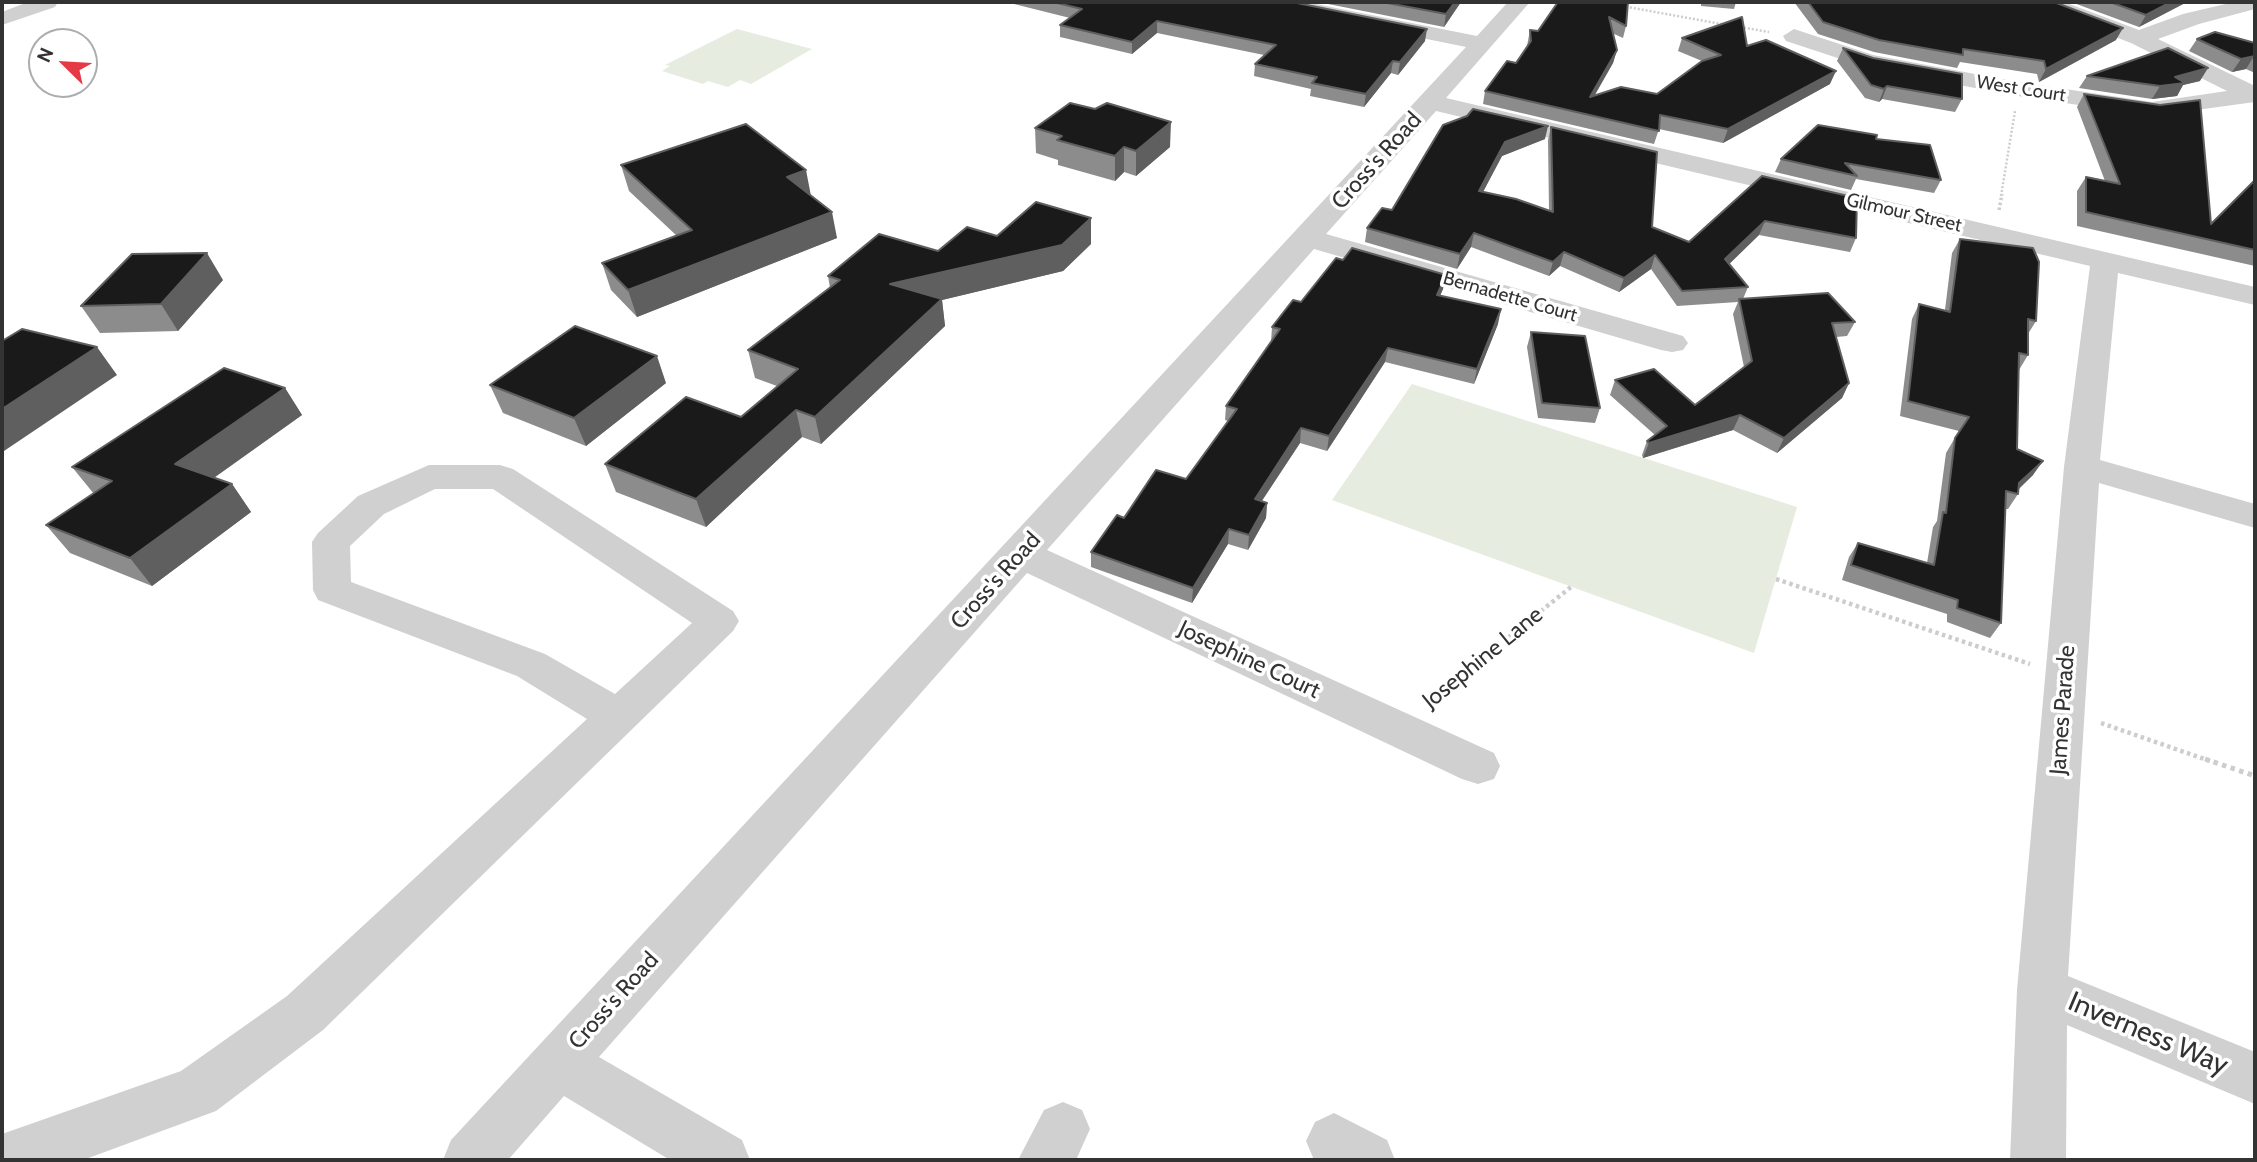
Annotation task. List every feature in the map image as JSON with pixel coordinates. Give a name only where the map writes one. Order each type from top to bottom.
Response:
[{"type":"street","points":[[2,19],[47,2]]},
{"type":"street","points":[[1275,2],[1482,44]]},
{"type":"street","name":"Cross's Road","points":[[471,1160],[1520,2]]},
{"type":"street","points":[[2045,2],[2139,38],[2254,95]]},
{"type":"street","points":[[2139,38],[2191,19],[2255,3]]},
{"type":"street","name":"West Court","points":[[1794,36],[1868,61],[2018,89],[2152,109],[2254,95]]},
{"type":"street","name":"Gilmour Street","points":[[1430,102],[2255,296]]},
{"type":"street","name":"Bernadette Court","points":[[1308,238],[1672,343]]},
{"type":"street","name":"James Parade","points":[[2038,1160],[2042,990],[2064,694],[2082,467],[2105,261]]},
{"type":"street","points":[[2082,467],[2255,516]]},
{"type":"street","points":[[2,1133],[8,1146],[7,1160],[197,1092],[305,1013],[618,717],[719,621],[500,477],[429,477],[371,505],[331,542],[332,590],[531,665],[618,717]]},
{"type":"street","name":"Josephine Court","points":[[1021,554],[1478,766]]},
{"type":"street","name":"Inverness Way","points":[[2042,990],[2255,1079]]},
{"type":"street","points":[[558,1063],[722,1160]]},
{"type":"path","points":[[1611,4],[1794,36]]},
{"type":"path","points":[[1995,235],[2018,89]]},
{"type":"path","points":[[1776,579],[2064,694],[2255,776]]},
{"type":"path","name":"Josephine Lane","points":[[1395,728],[1571,587]]},
{"type":"shaded area","points":[[737,29],[812,49],[751,84],[740,80],[728,87],[708,81],[703,84],[662,71],[670,66],[665,65]]},
{"type":"shaded area","points":[[1412,384],[1797,507],[1754,653],[1332,500]]},
{"type":"building","points":[[1053,2],[1292,2],[1427,29],[1400,62],[1393,61],[1366,94],[1312,83],[1317,77],[1255,64],[1276,45],[1157,21],[1132,42],[1060,25],[1082,9]]},
{"type":"building","points":[[1382,2],[1455,2],[1446,14]]},
{"type":"building","points":[[1558,2],[1628,2],[1626,26],[1609,17],[1617,50],[1590,97],[1621,87],[1657,94],[1702,61],[1721,55],[1682,38],[1742,17],[1747,46],[1766,40],[1836,71],[1728,129],[1660,115],[1659,131],[1485,91],[1507,61],[1516,63],[1531,41],[1530,30],[1538,31]]},
{"type":"building","points":[[1808,2],[2054,2],[2123,28],[2046,69],[2044,61],[1963,49],[1963,55],[1879,40],[1823,22]]},
{"type":"building","points":[[2110,2],[2171,2],[2146,15]]},
{"type":"building","points":[[2215,32],[2255,43],[2255,56],[2241,59],[2197,39]]},
{"type":"building","points":[[1843,48],[1873,58],[1962,74],[1962,99],[1871,85]]},
{"type":"building","points":[[2168,48],[2208,68],[2175,77],[2185,83],[2160,86],[2087,76]]},
{"type":"building","points":[[2084,94],[2160,105],[2200,100],[2211,224],[2255,180],[2255,250],[2086,212],[2086,177],[2120,184]]},
{"type":"building","points":[[1070,103],[1095,109],[1107,103],[1171,122],[1136,151],[1124,147],[1115,156],[1057,140],[1062,136],[1035,128]]},
{"type":"building","points":[[1473,109],[1548,126],[1505,142],[1479,191],[1516,199],[1553,212],[1551,127],[1657,152],[1652,227],[1689,242],[1762,176],[1857,198],[1856,238],[1765,221],[1725,259],[1748,287],[1682,291],[1655,255],[1624,278],[1564,252],[1553,262],[1474,233],[1460,254],[1367,228],[1382,208],[1392,210],[1443,125],[1467,116]]},
{"type":"building","points":[[746,124],[806,170],[787,177],[832,212],[628,290],[602,263],[692,230],[621,165]]},
{"type":"building","points":[[1818,125],[1877,135],[1876,139],[1930,145],[1941,180],[1845,163],[1857,176],[1781,159]]},
{"type":"building","points":[[1036,202],[1091,218],[1062,245],[890,284],[942,299],[815,417],[796,410],[696,499],[605,464],[686,397],[741,417],[798,369],[748,350],[840,280],[828,276],[879,234],[938,251],[967,227],[997,236]]},
{"type":"building","points":[[1960,239],[2033,248],[2039,262],[2036,321],[2028,319],[2028,355],[2019,353],[2017,449],[2043,461],[2019,483],[2018,494],[2006,491],[2001,623],[1957,608],[1958,600],[1851,565],[1858,543],[1934,565],[1943,512],[1946,513],[1955,438],[1969,417],[1908,401],[1919,304],[1950,312]]},
{"type":"building","points":[[1352,248],[1446,275],[1437,295],[1501,309],[1477,369],[1388,348],[1329,436],[1301,428],[1255,499],[1267,503],[1249,535],[1229,529],[1193,588],[1091,552],[1117,515],[1124,518],[1156,470],[1186,479],[1237,409],[1226,406],[1280,329],[1272,327],[1293,300],[1301,302],[1336,258],[1343,260]]},
{"type":"building","points":[[207,253],[161,304],[81,306],[132,254]]},
{"type":"building","points":[[1828,293],[1855,322],[1832,323],[1849,383],[1784,438],[1740,415],[1649,443],[1647,441],[1667,426],[1615,380],[1654,369],[1695,405],[1752,361],[1739,299]]},
{"type":"building","points":[[575,326],[657,356],[574,418],[490,385]]},
{"type":"building","points":[[22,329],[97,347],[2,409],[2,341]]},
{"type":"building","points":[[1531,332],[1585,336],[1600,408],[1542,403]]},
{"type":"building","points":[[224,368],[285,388],[175,464],[232,484],[130,558],[46,525],[112,481],[72,467]]}]
